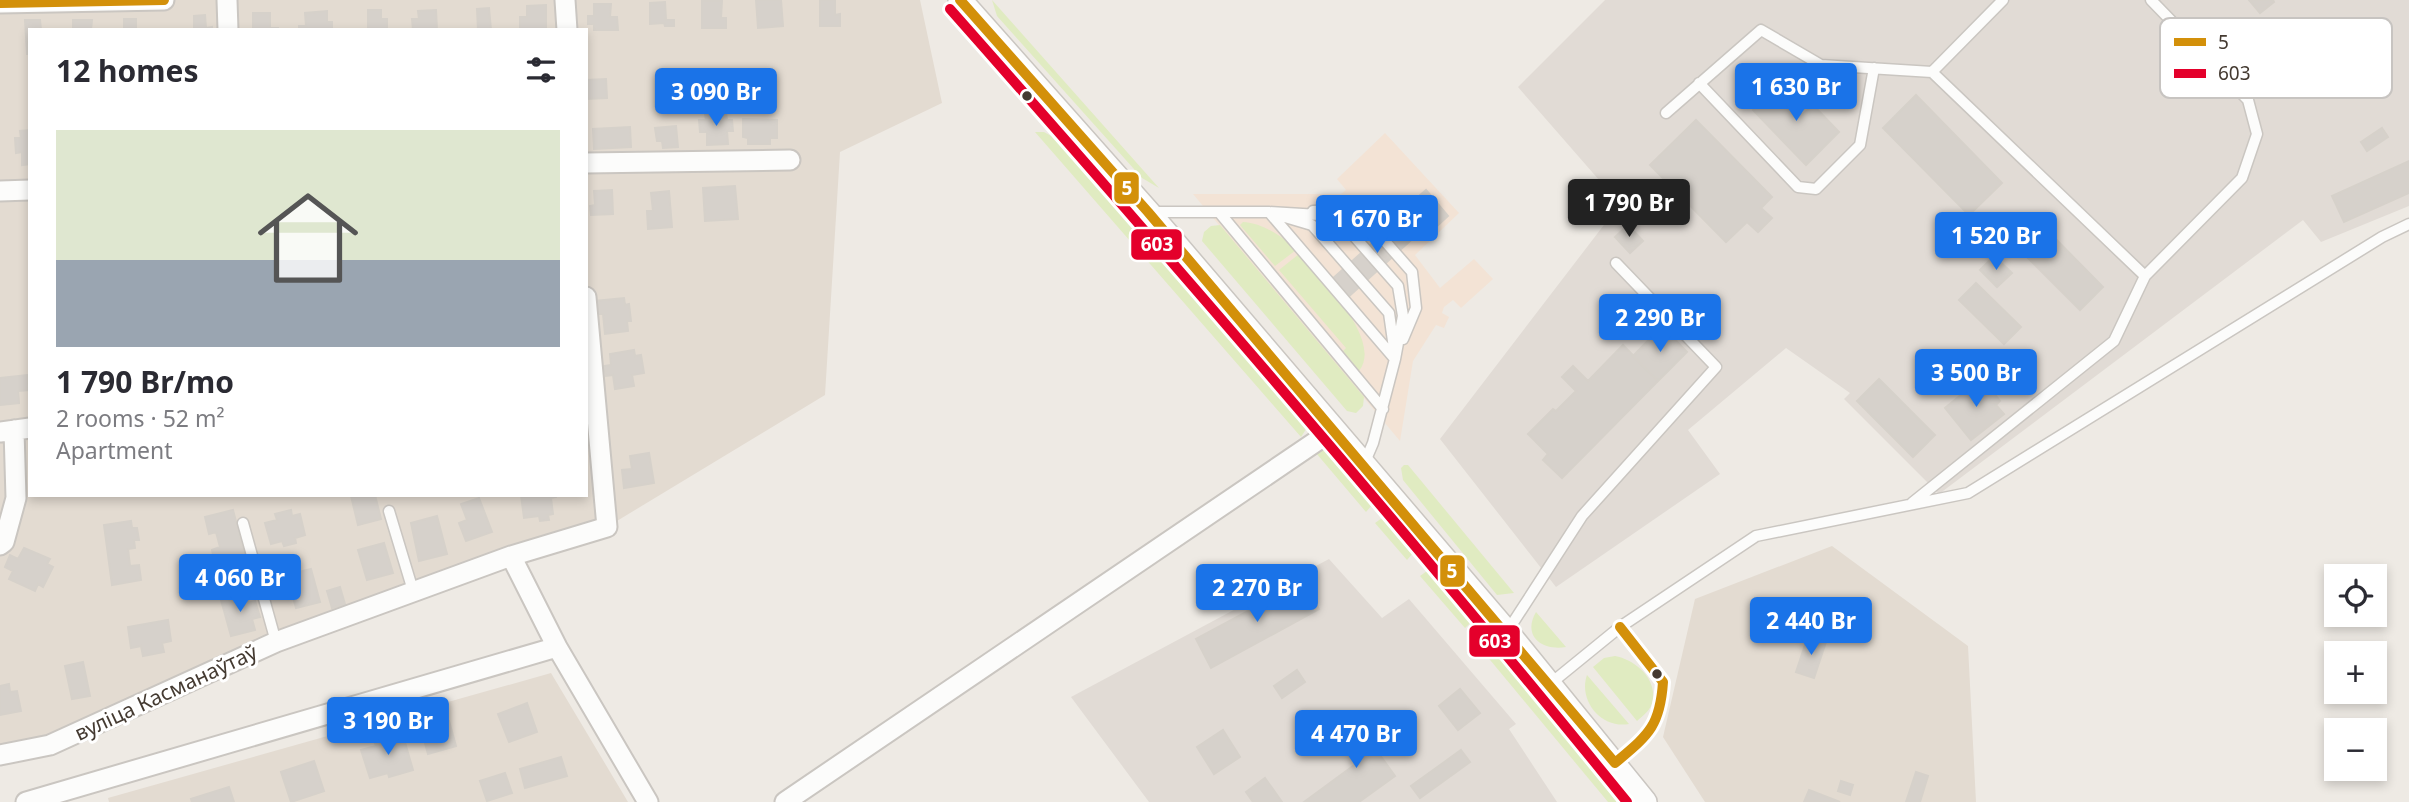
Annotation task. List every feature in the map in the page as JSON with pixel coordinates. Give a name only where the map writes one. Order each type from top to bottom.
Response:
[{"type":"street","points":[[0,3],[164,0]]},
{"type":"street","points":[[227,0],[228,28]]},
{"type":"street","points":[[565,0],[567,28]]},
{"type":"street","points":[[960,0],[1148,212],[1364,464],[1507,632],[1645,802]]},
{"type":"street","points":[[588,163],[790,160]]},
{"type":"street","points":[[0,191],[28,190]]},
{"type":"street","points":[[588,346],[589,370]]},
{"type":"street","name":"вуліца Касманаўтаў","points":[[0,755],[50,745],[276,642],[511,556],[607,527],[589,370]]},
{"type":"street","points":[[0,545],[4,542],[16,498],[14,430]]},
{"type":"street","points":[[785,802],[1333,430]]},
{"type":"street","points":[[511,556],[557,647],[648,802]]},
{"type":"street","points":[[26,802],[90,794],[557,647]]},
{"type":"lane","points":[[1932,72],[2003,0]]},
{"type":"lane","points":[[2151,0],[2168,18]]},
{"type":"lane","points":[[1666,113],[1761,30],[1821,65],[1932,72],[2145,276]]},
{"type":"lane","points":[[1699,83],[1798,187],[1816,189],[1860,145],[1874,68]]},
{"type":"lane","points":[[1909,506],[2114,341],[2145,276],[2242,178],[2257,134],[2246,98]]},
{"type":"lane","points":[[1148,212],[1331,210],[1362,215],[1412,272],[1416,308],[1395,359]]},
{"type":"lane","points":[[1219,212],[1382,409]]},
{"type":"lane","points":[[1269,212],[1395,359]]},
{"type":"lane","points":[[1269,212],[1319,215],[1346,227],[1398,286],[1403,316],[1395,359],[1373,443],[1364,464]]},
{"type":"lane","points":[[1269,212],[1312,225],[1389,313],[1395,359]]},
{"type":"lane","points":[[1550,685],[1620,626],[1756,536],[1968,493],[2382,237],[2409,224]]},
{"type":"lane","points":[[1507,632],[1582,516],[1716,367],[1616,263]]},
{"type":"lane","points":[[388,511],[411,584]]},
{"type":"lane","points":[[243,523],[276,642]]},
{"type":"lane","points":[[1615,762],[1657,724],[1663,682],[1620,626]]},
{"type":"shaded area","points":[[0,0],[920,0],[942,103],[840,152],[825,395],[607,527],[0,755]]},
{"type":"shaded area","points":[[1605,0],[2409,0],[2409,206],[2321,242],[2303,220],[1939,494],[1844,399],[1850,393],[1786,348],[1688,430],[1720,474],[1556,587],[1440,439],[1620,204],[1518,87]]},
{"type":"shaded area","points":[[1385,133],[1459,213],[1415,255],[1440,288],[1474,259],[1493,279],[1461,308],[1453,300],[1444,307],[1442,313],[1449,317],[1444,328],[1436,325],[1413,361],[1400,441],[1193,194],[1341,194],[1346,190],[1337,179]]},
{"type":"shaded area","points":[[1832,546],[1968,646],[1976,802],[1705,802],[1663,737],[1695,599]]},
{"type":"shaded area","points":[[1329,559],[1382,618],[1409,599],[1516,724],[1509,729],[1557,802],[1149,802],[1071,697]]},
{"type":"shaded area","points":[[551,673],[628,802],[109,802],[108,798]]},
{"type":"green space","points":[[992,0],[1159,188],[1142,178],[997,16]]},
{"type":"green space","points":[[1035,132],[1044,132],[1068,145],[1310,423],[1301,437]]},
{"type":"green space","points":[[1243,222],[1272,231],[1296,250],[1275,266],[1240,225]]},
{"type":"green space","points":[[1220,225],[1364,397],[1363,406],[1356,413],[1347,411],[1202,241],[1204,232],[1211,226]]},
{"type":"green space","points":[[1299,254],[1346,309],[1356,326],[1363,342],[1364,358],[1359,371],[1343,351],[1346,348],[1279,270]]},
{"type":"green space","points":[[1323,448],[1331,448],[1373,497],[1372,505],[1366,512],[1316,453]]},
{"type":"green space","points":[[1408,465],[1514,593],[1497,595],[1403,480],[1401,468]]},
{"type":"green space","points":[[1382,518],[1390,518],[1415,546],[1407,560],[1375,523]]},
{"type":"green space","points":[[1427,571],[1436,571],[1473,615],[1465,628],[1420,576]]},
{"type":"green space","points":[[1536,612],[1566,647],[1549,647],[1537,640],[1531,628]]},
{"type":"green space","points":[[1482,637],[1490,637],[1619,794],[1616,802],[1608,802],[1476,643]]},
{"type":"green space","points":[[1615,656],[1631,662],[1644,672],[1652,687],[1652,704],[1637,721],[1593,667],[1604,658]]},
{"type":"green space","points":[[1587,675],[1629,724],[1609,722],[1594,711],[1586,694]]},
{"type":"building","points":[[756,0],[781,0],[783,26],[758,28]]},
{"type":"building","points":[[820,0],[835,0],[835,15],[840,14],[840,26],[820,26]]},
{"type":"building","points":[[2249,0],[2273,0],[2274,2],[2260,13]]},
{"type":"building","points":[[702,1],[722,1],[721,18],[726,18],[726,28],[702,28]]},
{"type":"building","points":[[665,2],[666,20],[674,20],[674,26],[665,26],[664,23],[650,24],[650,3]]},
{"type":"building","points":[[594,4],[611,4],[610,17],[617,17],[618,30],[594,30],[594,24],[588,24],[588,16],[594,16]]},
{"type":"building","points":[[546,5],[546,28],[520,28],[520,17],[527,17],[527,6]]},
{"type":"building","points":[[489,8],[491,28],[478,28],[477,9]]},
{"type":"building","points":[[368,10],[381,10],[381,19],[387,19],[387,28],[368,28]]},
{"type":"building","points":[[436,10],[437,28],[413,28],[412,19],[419,19],[418,11]]},
{"type":"building","points":[[327,11],[327,22],[332,22],[332,28],[299,28],[306,26],[305,13]]},
{"type":"building","points":[[253,13],[270,13],[270,28],[253,28]]},
{"type":"building","points":[[205,15],[206,28],[194,28],[194,16]]},
{"type":"building","points":[[124,19],[136,19],[136,28],[124,28]]},
{"type":"building","points":[[25,20],[40,20],[41,28],[28,28],[27,54]]},
{"type":"building","points":[[73,20],[92,20],[91,28],[73,28]]},
{"type":"building","points":[[1786,78],[1796,88],[1786,98],[1802,115],[1813,105],[1839,132],[1806,165],[1753,110]]},
{"type":"building","points":[[606,79],[607,98],[588,99],[588,80]]},
{"type":"building","points":[[1916,95],[2002,183],[1969,215],[1883,128]]},
{"type":"building","points":[[726,113],[727,120],[732,120],[733,131],[727,131],[728,144],[707,145],[707,132],[700,132],[699,120],[706,120],[705,114]]},
{"type":"building","points":[[743,119],[777,120],[777,138],[770,138],[770,144],[748,144],[748,138],[743,137]]},
{"type":"building","points":[[1696,120],[1772,197],[1761,208],[1772,218],[1758,232],[1747,222],[1726,242],[1650,165]]},
{"type":"building","points":[[676,126],[678,147],[663,148],[662,141],[657,141],[655,128]]},
{"type":"building","points":[[630,127],[631,147],[594,149],[593,129]]},
{"type":"building","points":[[2382,128],[2388,137],[2367,151],[2361,142]]},
{"type":"building","points":[[28,130],[28,164],[22,165],[22,152],[16,153],[15,138],[21,138],[20,131]]},
{"type":"building","points":[[2409,161],[2409,193],[2344,222],[2332,196]]},
{"type":"building","points":[[735,186],[738,219],[705,221],[703,188]]},
{"type":"building","points":[[612,190],[613,214],[591,215],[590,206],[595,205],[594,191]]},
{"type":"building","points":[[1426,190],[1448,216],[1425,237],[1402,211]]},
{"type":"building","points":[[669,191],[672,227],[648,229],[647,211],[653,211],[651,193]]},
{"type":"building","points":[[1405,214],[1420,224],[1420,232],[1347,298],[1331,280]]},
{"type":"building","points":[[2038,221],[2103,287],[2080,310],[2015,245]]},
{"type":"building","points":[[1628,225],[1643,241],[1630,253],[1615,237]]},
{"type":"building","points":[[1994,256],[2012,273],[1997,287],[1980,270]]},
{"type":"building","points":[[1976,283],[2021,327],[2004,344],[1959,300]]},
{"type":"building","points":[[624,298],[625,305],[629,304],[631,321],[627,321],[628,331],[605,334],[603,314],[596,314],[595,301]]},
{"type":"building","points":[[1662,326],[1687,352],[1658,381],[1633,356]]},
{"type":"building","points":[[1623,345],[1658,381],[1562,478],[1543,460],[1548,454],[1528,434],[1576,391],[1562,377],[1573,366],[1588,381]]},
{"type":"building","points":[[634,350],[635,356],[641,355],[644,373],[632,375],[634,386],[615,389],[613,375],[606,376],[604,366],[611,365],[610,354]]},
{"type":"building","points":[[27,375],[28,390],[18,391],[19,403],[0,405],[0,378]]},
{"type":"building","points":[[1982,378],[2000,401],[1996,405],[2004,414],[1971,440],[1945,408]]},
{"type":"building","points":[[1879,379],[1935,435],[1913,457],[1857,401]]},
{"type":"building","points":[[649,453],[654,483],[624,488],[622,470],[632,469],[630,456]]},
{"type":"building","points":[[351,497],[376,497],[381,519],[358,525]]},
{"type":"building","points":[[521,497],[556,497],[551,498],[553,514],[548,515],[549,520],[540,521],[539,516],[524,518]]},
{"type":"building","points":[[479,498],[492,532],[466,541],[459,523],[467,520],[461,504]]},
{"type":"building","points":[[233,510],[245,556],[215,564],[212,550],[220,547],[216,532],[209,534],[205,517]]},
{"type":"building","points":[[291,510],[292,516],[300,514],[305,535],[295,538],[296,543],[284,546],[282,541],[271,544],[265,523],[277,520],[275,514]]},
{"type":"building","points":[[437,516],[447,554],[419,561],[411,523]]},
{"type":"building","points":[[131,521],[132,528],[137,528],[139,540],[134,540],[135,548],[128,549],[130,566],[139,565],[141,580],[112,585],[104,525]]},
{"type":"building","points":[[384,543],[393,573],[367,580],[358,550]]},
{"type":"building","points":[[24,548],[50,559],[47,564],[53,567],[43,587],[38,584],[35,591],[9,579],[13,571],[5,567],[10,555],[18,559]]},
{"type":"building","points":[[311,569],[320,602],[296,608],[292,594],[287,596],[285,587],[290,586],[287,575]]},
{"type":"building","points":[[1304,581],[1319,609],[1211,668],[1196,639]]},
{"type":"building","points":[[340,587],[345,604],[332,608],[327,591]]},
{"type":"building","points":[[245,593],[248,603],[255,601],[260,617],[252,619],[255,630],[231,636],[221,600]]},
{"type":"building","points":[[1781,608],[1793,612],[1785,633],[1773,628]]},
{"type":"building","points":[[168,620],[171,641],[162,643],[164,652],[143,656],[141,646],[131,648],[128,627]]},
{"type":"building","points":[[1808,636],[1826,642],[1814,678],[1796,672]]},
{"type":"building","points":[[83,662],[90,696],[72,699],[65,666]]},
{"type":"building","points":[[1297,670],[1305,682],[1282,698],[1274,686]]},
{"type":"building","points":[[9,684],[10,692],[17,691],[21,711],[0,715],[0,686]]},
{"type":"building","points":[[1460,689],[1480,713],[1458,730],[1439,706]]},
{"type":"building","points":[[527,703],[537,732],[509,742],[498,714]]},
{"type":"building","points":[[1354,719],[1395,776],[1359,802],[1304,802],[1357,763],[1335,733]]},
{"type":"building","points":[[449,721],[456,746],[428,754],[421,729]]},
{"type":"building","points":[[1223,730],[1240,757],[1214,774],[1197,747]]},
{"type":"building","points":[[402,732],[413,770],[389,777],[388,773],[370,778],[361,750],[376,746],[374,741]]},
{"type":"building","points":[[1461,750],[1470,762],[1420,798],[1411,786]]},
{"type":"building","points":[[561,757],[567,776],[525,788],[520,769]]},
{"type":"building","points":[[314,761],[324,791],[291,802],[281,772]]},
{"type":"building","points":[[1916,772],[1928,776],[1920,802],[1906,802]]},
{"type":"building","points":[[505,773],[512,793],[487,801],[480,781]]},
{"type":"building","points":[[1265,778],[1282,802],[1253,802],[1246,792]]},
{"type":"building","points":[[1841,781],[1853,785],[1850,795],[1838,791]]},
{"type":"building","points":[[229,787],[234,802],[192,802],[191,799]]},
{"type":"building","points":[[1809,790],[1840,802],[1804,802]]},
{"type":"transit line","name":"5","points":[[0,3],[164,0]]},
{"type":"transit line","name":"5","points":[[960,0],[1148,212],[1615,763]]},
{"type":"transit line","name":"603","points":[[950,9],[1293,402],[1627,802]]},
{"type":"transit line","name":"5","points":[[1615,763],[1650,729],[1659,710],[1663,682],[1620,627]]}]
